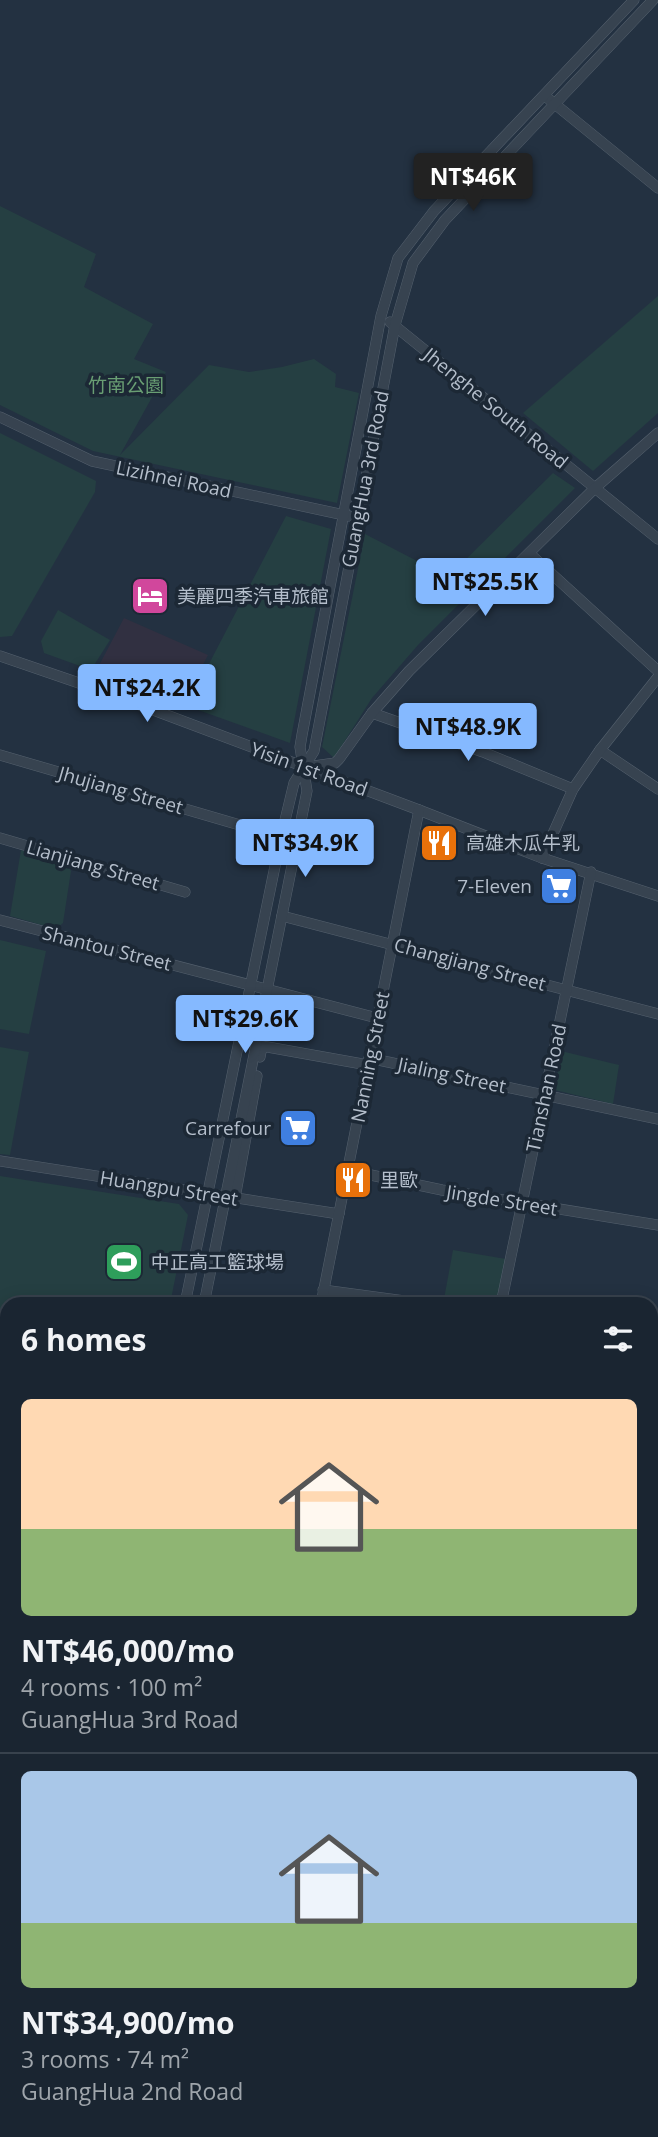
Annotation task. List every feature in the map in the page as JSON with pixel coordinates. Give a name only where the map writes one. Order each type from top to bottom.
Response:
[{"type":"street","name":"GuangHua 3rd Road","points":[[303,767],[300,747],[381,316],[398,258],[434,211],[634,0]]},
{"type":"street","name":"GuangHua 3rd Road","points":[[303,767],[314,751],[356,518],[395,325],[413,263],[445,220],[653,0]]},
{"type":"street","points":[[545,96],[658,188]]},
{"type":"street","name":"Jhenghe South Road","points":[[381,316],[658,539]]},
{"type":"street","name":"Lizihnei Road","points":[[0,417],[92,461],[356,518]]},
{"type":"street","points":[[303,767],[335,762],[372,713],[409,671],[595,488],[658,433]]},
{"type":"street","points":[[530,554],[658,671]]},
{"type":"street","name":"Yisin 1st Road","points":[[0,656],[108,693],[542,858],[658,896]]},
{"type":"street","points":[[542,858],[573,789],[658,677]]},
{"type":"street","points":[[372,713],[482,752],[573,789]]},
{"type":"street","points":[[600,750],[658,789]]},
{"type":"street","name":"Jhujiang Street","points":[[0,755],[281,837]]},
{"type":"street","points":[[187,1297],[281,837],[294,783],[303,767]]},
{"type":"street","points":[[206,1297],[231,1197],[262,1046],[282,916],[307,792],[303,767]]},
{"type":"street","name":"Nanning Street","points":[[322,1297],[419,810]]},
{"type":"street","name":"Lianjiang Street","points":[[0,838],[185,892]]},
{"type":"street","name":"Tianshan Road","points":[[502,1297],[591,872]]},
{"type":"street","name":"Changjiang Street","points":[[282,916],[658,1014]]},
{"type":"street","name":"Shantou Street","points":[[0,920],[377,1018]]},
{"type":"street","points":[[231,1197],[246,1100],[270,990]]},
{"type":"street","name":"Jialing Street","points":[[262,1046],[369,1062],[658,1119]]},
{"type":"street","points":[[229,1097],[246,1100]]},
{"type":"street","name":"Huangpu Street","points":[[0,1161],[338,1214]]},
{"type":"street","name":"Jingde Street","points":[[347,1170],[442,1190],[658,1225]]},
{"type":"street","points":[[323,1290],[375,1297]]},
{"type":"shaded area","points":[[124,618],[208,655],[183,704],[95,673]]},
{"type":"green space","name":"竹南公園","points":[[0,206],[96,254],[84,287],[153,324],[134,359],[166,372],[120,455],[209,365],[249,372],[314,359],[336,374],[335,387],[359,393],[337,503],[93,451],[0,405]]},
{"type":"green space","points":[[658,296],[658,413],[593,471],[523,413]]},
{"type":"green space","points":[[0,433],[96,481],[95,492],[12,636],[0,637]]},
{"type":"green space","points":[[553,473],[575,488],[418,645],[372,698],[334,758],[322,747],[365,534],[448,577]]},
{"type":"green space","points":[[286,516],[331,529],[290,743],[187,706]]},
{"type":"green space","points":[[58,610],[110,640],[91,670],[44,653],[41,641]]},
{"type":"green space","points":[[21,850],[66,862],[71,871],[63,923],[56,929],[10,916]]},
{"type":"green space","points":[[0,940],[46,951],[29,1034],[0,1029]]},
{"type":"green space","points":[[0,1047],[29,1052],[10,1155],[0,1154]]},
{"type":"green space","points":[[561,1051],[619,1065],[613,1104],[555,1090]]},
{"type":"green space","points":[[0,1176],[179,1204],[188,1215],[171,1297],[0,1297]]},
{"type":"green space","points":[[453,1250],[506,1259],[499,1297],[444,1297]]},
{"type":"place","name":"美麗四季汽車旅館","points":[[150,596]]},
{"type":"place","name":"高雄木瓜牛乳","points":[[439,843]]},
{"type":"place","name":"7-Eleven","points":[[559,886]]},
{"type":"place","name":"Carrefour","points":[[298,1128]]},
{"type":"place","name":"里歐","points":[[353,1180]]},
{"type":"place","name":"中正高工籃球場","points":[[124,1262]]}]
